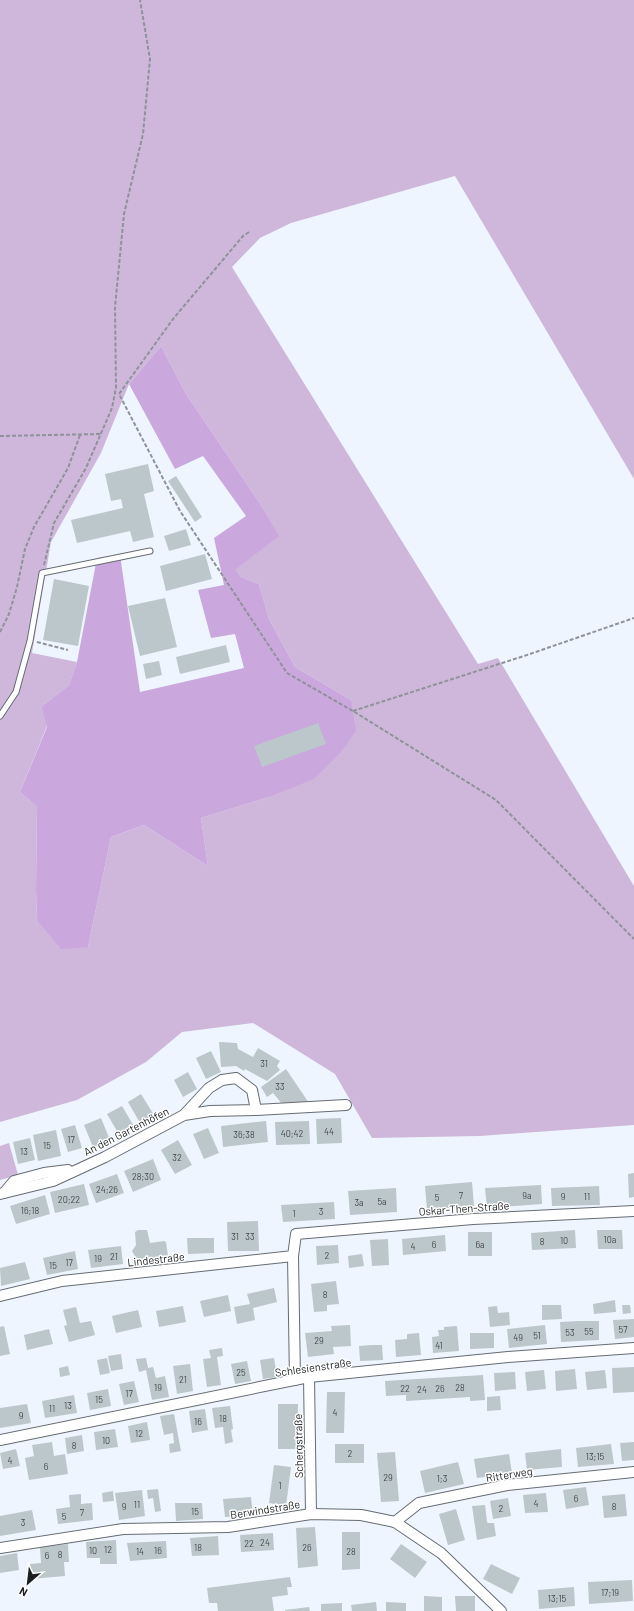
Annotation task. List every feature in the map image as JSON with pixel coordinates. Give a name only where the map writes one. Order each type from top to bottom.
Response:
[{"type":"street","name":"An den Gartenhöfen","points":[[184,1115],[209,1088],[222,1080],[236,1078],[252,1090],[256,1110]]},
{"type":"street","name":"An den Gartenhöfen","points":[[2,1193],[53,1181],[184,1115],[210,1111],[346,1105]]},
{"type":"street","name":"Oskar-Then-Straße","points":[[293,1256],[296,1234],[473,1219],[634,1211]]},
{"type":"street","name":"Lindestraße","points":[[0,1296],[62,1281],[293,1256]]},
{"type":"street","points":[[293,1256],[294,1380]]},
{"type":"street","name":"Schlesienstraße","points":[[0,1440],[294,1380],[508,1357],[634,1348]]},
{"type":"street","name":"Schergstraße","points":[[309,1378],[311,1514]]},
{"type":"street","name":"Ritterweg","points":[[395,1522],[419,1503],[507,1485],[634,1472]]},
{"type":"street","name":"Berwindstraße","points":[[0,1548],[123,1529],[228,1527],[311,1514],[360,1515],[395,1522],[441,1553],[501,1611]]},
{"type":"lane","points":[[0,716],[16,692],[30,641],[42,573],[150,551]]},
{"type":"path","points":[[42,573],[54,523],[86,468],[102,434],[112,408],[116,388],[115,307],[124,214],[143,134],[150,59],[140,0]]},
{"type":"path","points":[[249,232],[243,236],[173,319],[119,394],[180,511],[287,673],[353,711],[496,800],[634,940]]},
{"type":"path","points":[[0,436],[102,434]]},
{"type":"path","points":[[0,632],[9,614],[17,587],[25,549],[34,527],[68,468],[80,435]]},
{"type":"path","points":[[353,711],[527,655],[634,618]]},
{"type":"path","points":[[30,641],[68,650]]},
{"type":"shaded area","points":[[0,0],[634,0],[634,479],[455,176],[291,223],[260,238],[232,267],[478,664],[498,658],[634,886],[634,1125],[480,1136],[372,1138],[335,1074],[253,1023],[182,1032],[146,1062],[77,1100],[0,1122]],"holes":[[[161,346],[186,394],[259,502],[278,536],[234,570],[241,577],[259,584],[269,619],[295,667],[351,700],[269,797],[201,818],[208,866],[144,825],[111,837],[88,947],[37,920],[37,807],[20,792],[47,726],[41,707],[69,685],[77,662],[32,653],[51,542],[101,453],[129,384]]]},
{"type":"shaded area","points":[[161,346],[186,394],[259,502],[279,536],[235,570],[241,577],[259,584],[269,619],[295,667],[351,700],[356,731],[341,752],[314,779],[269,797],[201,818],[208,866],[144,825],[111,837],[88,947],[61,949],[37,920],[37,807],[20,792],[47,727],[41,707],[69,685],[77,662],[97,558],[120,555],[140,692],[244,668],[235,634],[211,638],[198,590],[224,585],[214,538],[246,516],[203,456],[175,469],[129,384]]},
{"type":"shaded area","points":[[9,1143],[18,1175],[0,1180],[0,1146]]},
{"type":"building","points":[[148,464],[154,491],[144,494],[154,537],[133,542],[130,531],[77,543],[71,520],[123,508],[121,499],[111,501],[105,474]]},
{"type":"building","points":[[176,476],[202,517],[195,522],[168,481]]},
{"type":"building","points":[[186,529],[191,545],[169,551],[164,536]]},
{"type":"building","points":[[205,554],[212,579],[166,591],[160,566]]},
{"type":"building","points":[[54,579],[89,586],[78,646],[43,640]]},
{"type":"building","points":[[165,598],[177,647],[140,656],[128,606]]},
{"type":"building","points":[[226,645],[230,662],[180,674],[176,657]]},
{"type":"building","points":[[159,661],[162,675],[146,679],[143,664]]},
{"type":"building","points":[[318,723],[326,744],[262,767],[254,746]]},
{"type":"building","points":[[219,1042],[237,1043],[238,1049],[253,1057],[258,1048],[280,1061],[277,1066],[280,1070],[267,1081],[245,1069],[244,1071],[236,1066],[221,1067]]},
{"type":"building","points":[[211,1051],[221,1072],[206,1079],[196,1058]]},
{"type":"building","points":[[286,1069],[309,1103],[283,1105],[273,1093],[267,1097],[261,1087]]},
{"type":"building","points":[[188,1072],[197,1089],[183,1097],[174,1080]]},
{"type":"building","points":[[141,1094],[154,1115],[140,1123],[128,1102]]},
{"type":"building","points":[[122,1106],[135,1128],[120,1136],[107,1114]]},
{"type":"building","points":[[101,1118],[110,1140],[93,1147],[84,1125]]},
{"type":"building","points":[[341,1118],[342,1143],[317,1144],[316,1119]]},
{"type":"building","points":[[266,1121],[268,1142],[223,1147],[221,1126]]},
{"type":"building","points":[[309,1121],[310,1144],[276,1145],[275,1122]]},
{"type":"building","points":[[75,1125],[82,1148],[68,1152],[61,1129]]},
{"type":"building","points":[[208,1128],[219,1153],[204,1159],[193,1134]]},
{"type":"building","points":[[56,1130],[61,1156],[38,1161],[33,1135]]},
{"type":"building","points":[[30,1138],[35,1160],[18,1164],[13,1142]]},
{"type":"building","points":[[178,1140],[192,1165],[175,1174],[161,1150]]},
{"type":"building","points":[[153,1159],[161,1180],[133,1192],[124,1171]]},
{"type":"building","points":[[634,1173],[634,1197],[629,1198],[628,1174]]},
{"type":"building","points":[[117,1174],[124,1193],[96,1203],[89,1184]]},
{"type":"building","points":[[472,1182],[474,1206],[427,1210],[425,1186]]},
{"type":"building","points":[[84,1184],[89,1205],[55,1213],[50,1192]]},
{"type":"building","points":[[541,1185],[542,1204],[487,1208],[485,1188]]},
{"type":"building","points":[[599,1186],[600,1205],[552,1206],[551,1188]]},
{"type":"building","points":[[396,1188],[397,1212],[350,1215],[348,1191]]},
{"type":"building","points":[[45,1195],[50,1214],[16,1224],[10,1206]]},
{"type":"building","points":[[334,1202],[335,1219],[283,1222],[281,1205]]},
{"type":"building","points":[[258,1221],[259,1251],[228,1251],[227,1222]]},
{"type":"building","points":[[138,1230],[147,1230],[150,1243],[166,1242],[168,1256],[137,1260],[132,1251],[136,1245],[135,1232]]},
{"type":"building","points":[[575,1230],[576,1248],[532,1250],[531,1233]]},
{"type":"building","points":[[597,1230],[622,1230],[623,1249],[598,1249]]},
{"type":"building","points":[[468,1232],[492,1232],[492,1256],[468,1256]]},
{"type":"building","points":[[445,1235],[446,1251],[403,1255],[402,1239]]},
{"type":"building","points":[[187,1238],[214,1238],[214,1253],[188,1254]]},
{"type":"building","points":[[388,1239],[389,1265],[372,1266],[370,1240]]},
{"type":"building","points":[[338,1245],[339,1263],[317,1265],[316,1246]]},
{"type":"building","points":[[121,1246],[123,1264],[91,1268],[88,1250]]},
{"type":"building","points":[[75,1251],[78,1269],[47,1275],[43,1258]]},
{"type":"building","points":[[362,1254],[364,1266],[349,1268],[348,1256]]},
{"type":"building","points":[[25,1262],[30,1279],[1,1286],[0,1268]]},
{"type":"building","points":[[336,1281],[339,1304],[327,1305],[327,1311],[314,1312],[311,1284]]},
{"type":"building","points":[[274,1288],[277,1302],[253,1308],[255,1320],[237,1324],[234,1307],[250,1304],[247,1294]]},
{"type":"building","points":[[228,1295],[231,1311],[204,1317],[200,1301]]},
{"type":"building","points":[[615,1300],[616,1312],[594,1314],[593,1304]]},
{"type":"building","points":[[542,1305],[561,1305],[562,1319],[542,1320]]},
{"type":"building","points":[[622,1305],[630,1305],[631,1313],[623,1314]]},
{"type":"building","points":[[183,1306],[186,1322],[159,1327],[156,1311]]},
{"type":"building","points":[[497,1306],[498,1313],[509,1312],[510,1325],[490,1327],[488,1307]]},
{"type":"building","points":[[76,1307],[80,1323],[91,1321],[95,1335],[69,1342],[64,1326],[67,1325],[63,1310]]},
{"type":"building","points":[[138,1310],[142,1327],[116,1333],[112,1316]]},
{"type":"building","points":[[634,1319],[634,1337],[615,1339],[613,1320]]},
{"type":"building","points":[[599,1321],[599,1340],[561,1342],[560,1322]]},
{"type":"building","points":[[350,1325],[351,1346],[333,1347],[334,1354],[308,1357],[305,1333],[332,1331],[331,1326]]},
{"type":"building","points":[[545,1325],[547,1344],[509,1348],[507,1329]]},
{"type":"building","points":[[4,1326],[10,1354],[0,1356],[0,1327]]},
{"type":"building","points":[[457,1326],[459,1351],[433,1353],[432,1337],[439,1336],[438,1330],[444,1330],[444,1327]]},
{"type":"building","points":[[49,1329],[53,1344],[27,1350],[24,1335]]},
{"type":"building","points":[[419,1333],[421,1355],[396,1357],[395,1340],[407,1339],[407,1334]]},
{"type":"building","points":[[470,1333],[494,1333],[494,1348],[470,1349]]},
{"type":"building","points":[[382,1345],[383,1360],[360,1361],[359,1346]]},
{"type":"building","points":[[222,1348],[223,1356],[217,1357],[221,1385],[207,1387],[203,1359],[211,1358],[209,1350]]},
{"type":"building","points":[[121,1354],[123,1369],[111,1371],[108,1356]]},
{"type":"building","points":[[107,1358],[110,1373],[100,1375],[97,1360]]},
{"type":"building","points":[[146,1358],[148,1368],[153,1367],[156,1378],[165,1376],[169,1397],[152,1400],[146,1370],[139,1372],[136,1359]]},
{"type":"building","points":[[274,1358],[277,1377],[263,1379],[260,1360]]},
{"type":"building","points":[[247,1361],[251,1381],[235,1384],[231,1364]]},
{"type":"building","points":[[190,1364],[193,1391],[177,1394],[173,1366]]},
{"type":"building","points":[[68,1366],[70,1375],[60,1377],[59,1368]]},
{"type":"building","points":[[634,1367],[634,1392],[613,1393],[612,1368]]},
{"type":"building","points":[[575,1369],[577,1389],[556,1391],[555,1371]]},
{"type":"building","points":[[544,1370],[546,1389],[527,1391],[525,1372]]},
{"type":"building","points":[[605,1370],[607,1388],[587,1390],[585,1372]]},
{"type":"building","points":[[515,1372],[516,1389],[495,1391],[494,1373]]},
{"type":"building","points":[[483,1375],[485,1400],[470,1401],[470,1397],[406,1401],[406,1395],[386,1396],[385,1381]]},
{"type":"building","points":[[134,1381],[139,1402],[124,1405],[119,1384]]},
{"type":"building","points":[[108,1389],[111,1406],[90,1410],[87,1393]]},
{"type":"building","points":[[327,1392],[345,1392],[344,1433],[326,1433]]},
{"type":"building","points":[[74,1395],[77,1413],[45,1418],[42,1401]]},
{"type":"building","points":[[500,1396],[501,1410],[487,1411],[487,1397]]},
{"type":"building","points":[[27,1404],[31,1423],[0,1428],[0,1408]]},
{"type":"building","points":[[278,1404],[298,1404],[297,1449],[278,1449]]},
{"type":"building","points":[[230,1406],[233,1442],[225,1444],[223,1427],[215,1428],[212,1408]]},
{"type":"building","points":[[205,1409],[208,1430],[192,1433],[189,1411]]},
{"type":"building","points":[[174,1414],[181,1451],[170,1453],[169,1444],[174,1443],[173,1433],[164,1435],[160,1416]]},
{"type":"building","points":[[147,1422],[150,1440],[131,1443],[128,1426]]},
{"type":"building","points":[[115,1429],[118,1447],[96,1450],[94,1432]]},
{"type":"building","points":[[82,1435],[84,1451],[67,1454],[65,1438]]},
{"type":"building","points":[[52,1442],[54,1456],[65,1454],[68,1474],[29,1480],[25,1458],[34,1456],[32,1445]]},
{"type":"building","points":[[634,1442],[634,1460],[622,1461],[620,1443]]},
{"type":"building","points":[[335,1444],[364,1444],[364,1463],[335,1463]]},
{"type":"building","points":[[611,1444],[614,1464],[578,1467],[576,1448]]},
{"type":"building","points":[[16,1449],[20,1466],[3,1469],[0,1453]]},
{"type":"building","points":[[561,1449],[562,1467],[527,1470],[525,1453]]},
{"type":"building","points":[[395,1452],[399,1501],[381,1502],[377,1453]]},
{"type":"building","points":[[509,1454],[512,1473],[477,1478],[474,1459]]},
{"type":"building","points":[[458,1462],[464,1484],[425,1493],[420,1471]]},
{"type":"building","points":[[274,1465],[291,1467],[286,1506],[269,1503]]},
{"type":"building","points":[[586,1487],[589,1505],[566,1509],[563,1490]]},
{"type":"building","points":[[158,1489],[161,1511],[155,1512],[153,1498],[148,1499],[147,1490]]},
{"type":"building","points":[[142,1490],[145,1516],[119,1520],[115,1493]]},
{"type":"building","points":[[113,1491],[114,1501],[103,1502],[102,1493]]},
{"type":"building","points":[[546,1493],[548,1512],[525,1513],[523,1495]]},
{"type":"building","points":[[81,1494],[81,1504],[92,1503],[93,1520],[58,1524],[56,1509],[70,1507],[69,1495]]},
{"type":"building","points":[[625,1494],[627,1516],[604,1518],[602,1496]]},
{"type":"building","points":[[251,1497],[253,1515],[225,1517],[223,1499]]},
{"type":"building","points":[[508,1498],[511,1516],[493,1519],[490,1501]]},
{"type":"building","points":[[175,1503],[202,1503],[203,1519],[176,1521]]},
{"type":"building","points":[[485,1505],[487,1522],[494,1523],[496,1536],[477,1540],[472,1506]]},
{"type":"building","points":[[456,1509],[465,1540],[448,1545],[439,1514]]},
{"type":"building","points":[[32,1510],[36,1530],[0,1536],[0,1516]]},
{"type":"building","points":[[315,1527],[318,1566],[298,1568],[296,1528]]},
{"type":"building","points":[[342,1532],[360,1532],[360,1569],[342,1570]]},
{"type":"building","points":[[273,1533],[274,1550],[241,1552],[240,1535]]},
{"type":"building","points":[[218,1536],[219,1555],[192,1556],[190,1538]]},
{"type":"building","points":[[116,1540],[117,1564],[100,1564],[100,1558],[87,1558],[86,1542]]},
{"type":"building","points":[[166,1541],[167,1558],[130,1561],[127,1543]]},
{"type":"building","points":[[68,1544],[69,1562],[64,1562],[65,1576],[31,1579],[30,1564],[41,1563],[40,1547]]},
{"type":"building","points":[[401,1544],[427,1562],[415,1578],[390,1559]]},
{"type":"building","points":[[17,1553],[19,1570],[0,1573],[0,1556]]},
{"type":"building","points":[[491,1564],[520,1578],[512,1594],[483,1579]]},
{"type":"building","points":[[290,1577],[292,1587],[287,1587],[288,1595],[272,1597],[274,1611],[218,1611],[217,1603],[209,1603],[207,1588]]},
{"type":"building","points":[[632,1580],[633,1601],[589,1604],[588,1582]]},
{"type":"building","points":[[574,1587],[575,1606],[539,1609],[538,1590]]},
{"type":"building","points":[[424,1596],[442,1597],[442,1611],[424,1611]]},
{"type":"building","points":[[455,1596],[475,1596],[475,1611],[456,1611]]},
{"type":"building","points":[[376,1602],[377,1611],[352,1611],[351,1605]]},
{"type":"building","points":[[386,1602],[406,1603],[406,1611],[386,1611]]},
{"type":"building","points":[[342,1603],[342,1611],[321,1611],[321,1604]]},
{"type":"building","points":[[309,1607],[310,1611],[285,1611],[285,1610]]}]
